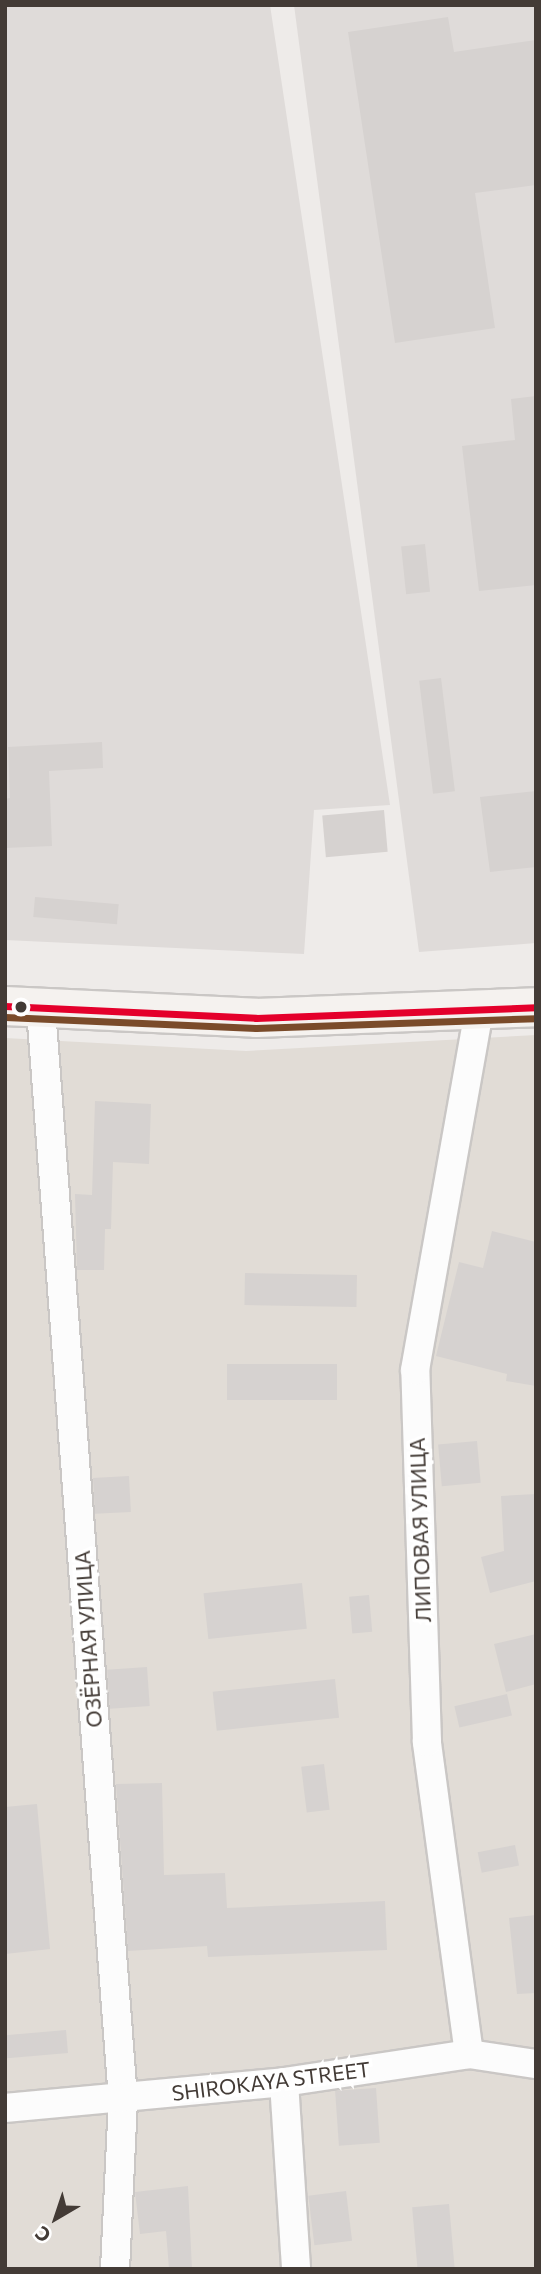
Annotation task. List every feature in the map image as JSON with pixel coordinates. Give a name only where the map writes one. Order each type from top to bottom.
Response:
[{"type":"main road","points":[[23,1007],[256,1018],[536,1007]]},
{"type":"street","name":"ОЗЁРНАЯ УЛИЦА","points":[[23,1007],[123,2100],[115,2269]]},
{"type":"street","name":"ЛИПОВАЯ УЛИЦА","points":[[469,2054],[426,1742],[415,1370],[479,1010]]},
{"type":"street","name":"SHIROKAYA STREET","points":[[5,2108],[123,2100],[284,2082],[469,2054],[536,2064]]},
{"type":"street","points":[[284,2082],[296,2269]]},
{"type":"shaded area","points":[[5,5],[270,5],[390,805],[314,810],[304,954],[5,940]]},
{"type":"shaded area","points":[[294,5],[536,5],[536,943],[419,952]]},
{"type":"shaded area","points":[[536,1035],[536,2269],[5,2269],[5,1038],[246,1051]]},
{"type":"building","points":[[448,17],[454,52],[536,40],[536,185],[475,193],[495,328],[395,343],[348,32]]},
{"type":"building","points":[[536,396],[536,585],[479,591],[462,446],[515,440],[511,399]]},
{"type":"building","points":[[425,544],[430,592],[406,594],[401,547]]},
{"type":"building","points":[[441,678],[455,791],[433,794],[419,681]]},
{"type":"building","points":[[102,742],[103,768],[49,771],[52,846],[5,848],[5,799],[10,798],[8,747]]},
{"type":"building","points":[[536,791],[536,867],[490,872],[480,797]]},
{"type":"building","points":[[384,810],[388,852],[326,857],[322,815]]},
{"type":"building","points":[[35,897],[119,904],[117,924],[33,917]]},
{"type":"building","points":[[95,1101],[151,1104],[149,1164],[113,1162],[111,1229],[105,1229],[104,1270],[77,1270],[75,1194],[92,1195]]},
{"type":"building","points":[[492,1231],[536,1242],[536,1386],[506,1381],[507,1374],[436,1356],[459,1262],[483,1268]]},
{"type":"building","points":[[245,1273],[357,1275],[356,1307],[244,1305]]},
{"type":"building","points":[[227,1364],[337,1364],[337,1400],[227,1400]]},
{"type":"building","points":[[477,1441],[481,1483],[442,1486],[438,1444]]},
{"type":"building","points":[[129,1476],[131,1512],[95,1514],[93,1478]]},
{"type":"building","points":[[536,1494],[536,1581],[490,1593],[481,1557],[504,1551],[501,1496]]},
{"type":"building","points":[[302,1583],[307,1629],[208,1639],[204,1593]]},
{"type":"building","points":[[369,1595],[372,1632],[352,1634],[349,1597]]},
{"type":"building","points":[[536,1634],[536,1684],[506,1692],[494,1644]]},
{"type":"building","points":[[147,1667],[150,1706],[110,1709],[107,1670]]},
{"type":"building","points":[[335,1679],[339,1718],[217,1731],[213,1692]]},
{"type":"building","points":[[507,1694],[512,1715],[459,1728],[454,1706]]},
{"type":"building","points":[[324,1764],[330,1810],[307,1812],[301,1767]]},
{"type":"building","points":[[162,1783],[164,1875],[225,1873],[227,1908],[385,1901],[387,1950],[208,1957],[207,1946],[128,1951],[116,1784]]},
{"type":"building","points":[[37,1804],[50,1949],[5,1954],[5,1807]]},
{"type":"building","points":[[515,1845],[519,1866],[482,1873],[478,1852]]},
{"type":"building","points":[[536,1915],[536,1993],[517,1994],[509,1918]]},
{"type":"building","points":[[66,2030],[68,2053],[7,2058],[5,2035]]},
{"type":"building","points":[[376,2088],[380,2143],[339,2146],[335,2091]]},
{"type":"building","points":[[188,2186],[192,2269],[169,2269],[166,2231],[140,2234],[135,2192]]},
{"type":"building","points":[[346,2191],[352,2241],[314,2245],[308,2196]]},
{"type":"building","points":[[449,2204],[455,2269],[418,2269],[412,2207]]},
{"type":"transit line","points":[[5,1006],[256,1018],[536,1007]]},
{"type":"transit line","points":[[5,1017],[256,1028],[536,1018]]}]
